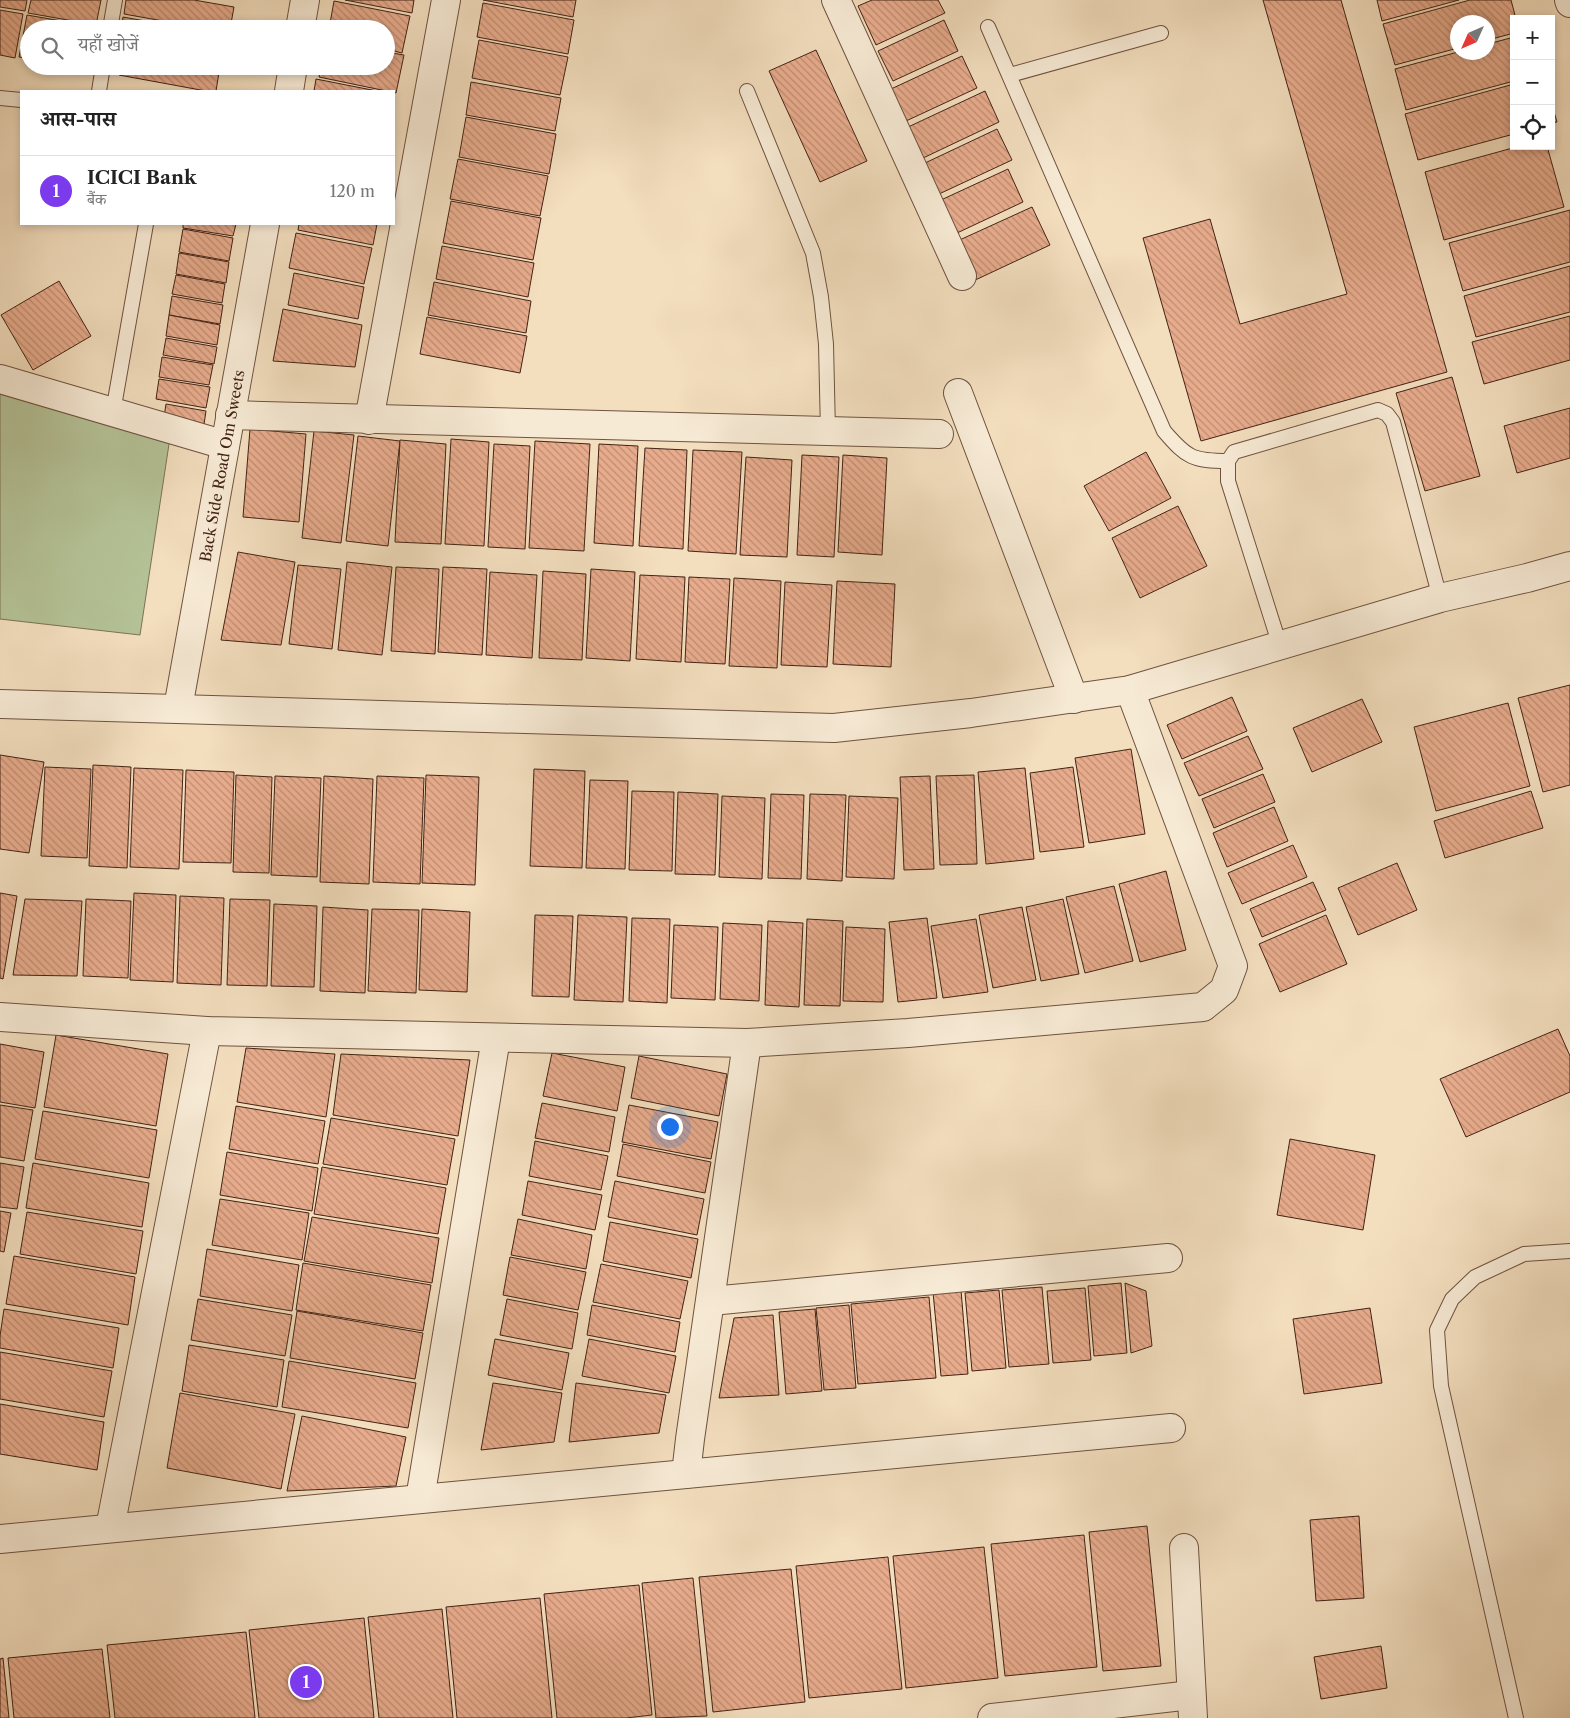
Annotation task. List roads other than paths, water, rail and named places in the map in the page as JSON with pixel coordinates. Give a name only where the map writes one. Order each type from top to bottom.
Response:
[{"type":"street","points":[[302,20],[305,0]]},
{"type":"street","points":[[370,420],[446,0]]},
{"type":"street","points":[[836,0],[962,276]]},
{"type":"street","points":[[289,90],[292,75]]},
{"type":"street","name":"Back Side Road Om Sweets","points":[[178,708],[265,225]]},
{"type":"street","points":[[0,379],[225,445]]},
{"type":"street","points":[[958,393],[1074,699]]},
{"type":"street","points":[[230,415],[939,434]]},
{"type":"street","points":[[0,704],[834,728],[971,713],[1130,690],[1440,598],[1570,566]]},
{"type":"street","points":[[0,1017],[207,1031],[747,1043],[918,1032],[1203,1007],[1224,990],[1233,966],[1130,690]]},
{"type":"street","points":[[110,1528],[207,1031]]},
{"type":"street","points":[[420,1499],[496,1038]]},
{"type":"street","points":[[686,1474],[747,1043]]},
{"type":"street","points":[[710,1300],[1168,1258]]},
{"type":"street","points":[[0,1539],[1171,1428]]},
{"type":"street","points":[[992,1718],[1192,1706],[1184,1548]]},
{"type":"lane","points":[[112,20],[115,0]]},
{"type":"lane","points":[[988,27],[1164,432],[1189,457],[1204,461],[1228,461]]},
{"type":"lane","points":[[1010,76],[1161,33]]},
{"type":"lane","points":[[99,90],[102,75]]},
{"type":"lane","points":[[747,91],[813,254],[821,297],[826,344],[828,432]]},
{"type":"lane","points":[[0,98],[20,100]]},
{"type":"lane","points":[[113,412],[146,225]]},
{"type":"lane","points":[[1280,646],[1228,481],[1228,461],[1234,452],[1378,410],[1387,414],[1393,422],[1440,598]]},
{"type":"lane","points":[[1516,1718],[1441,1386],[1438,1330],[1452,1299],[1475,1276],[1524,1254],[1570,1250]]},
{"type":"place","name":"ICICI Bank","points":[[306,1682]]}]
